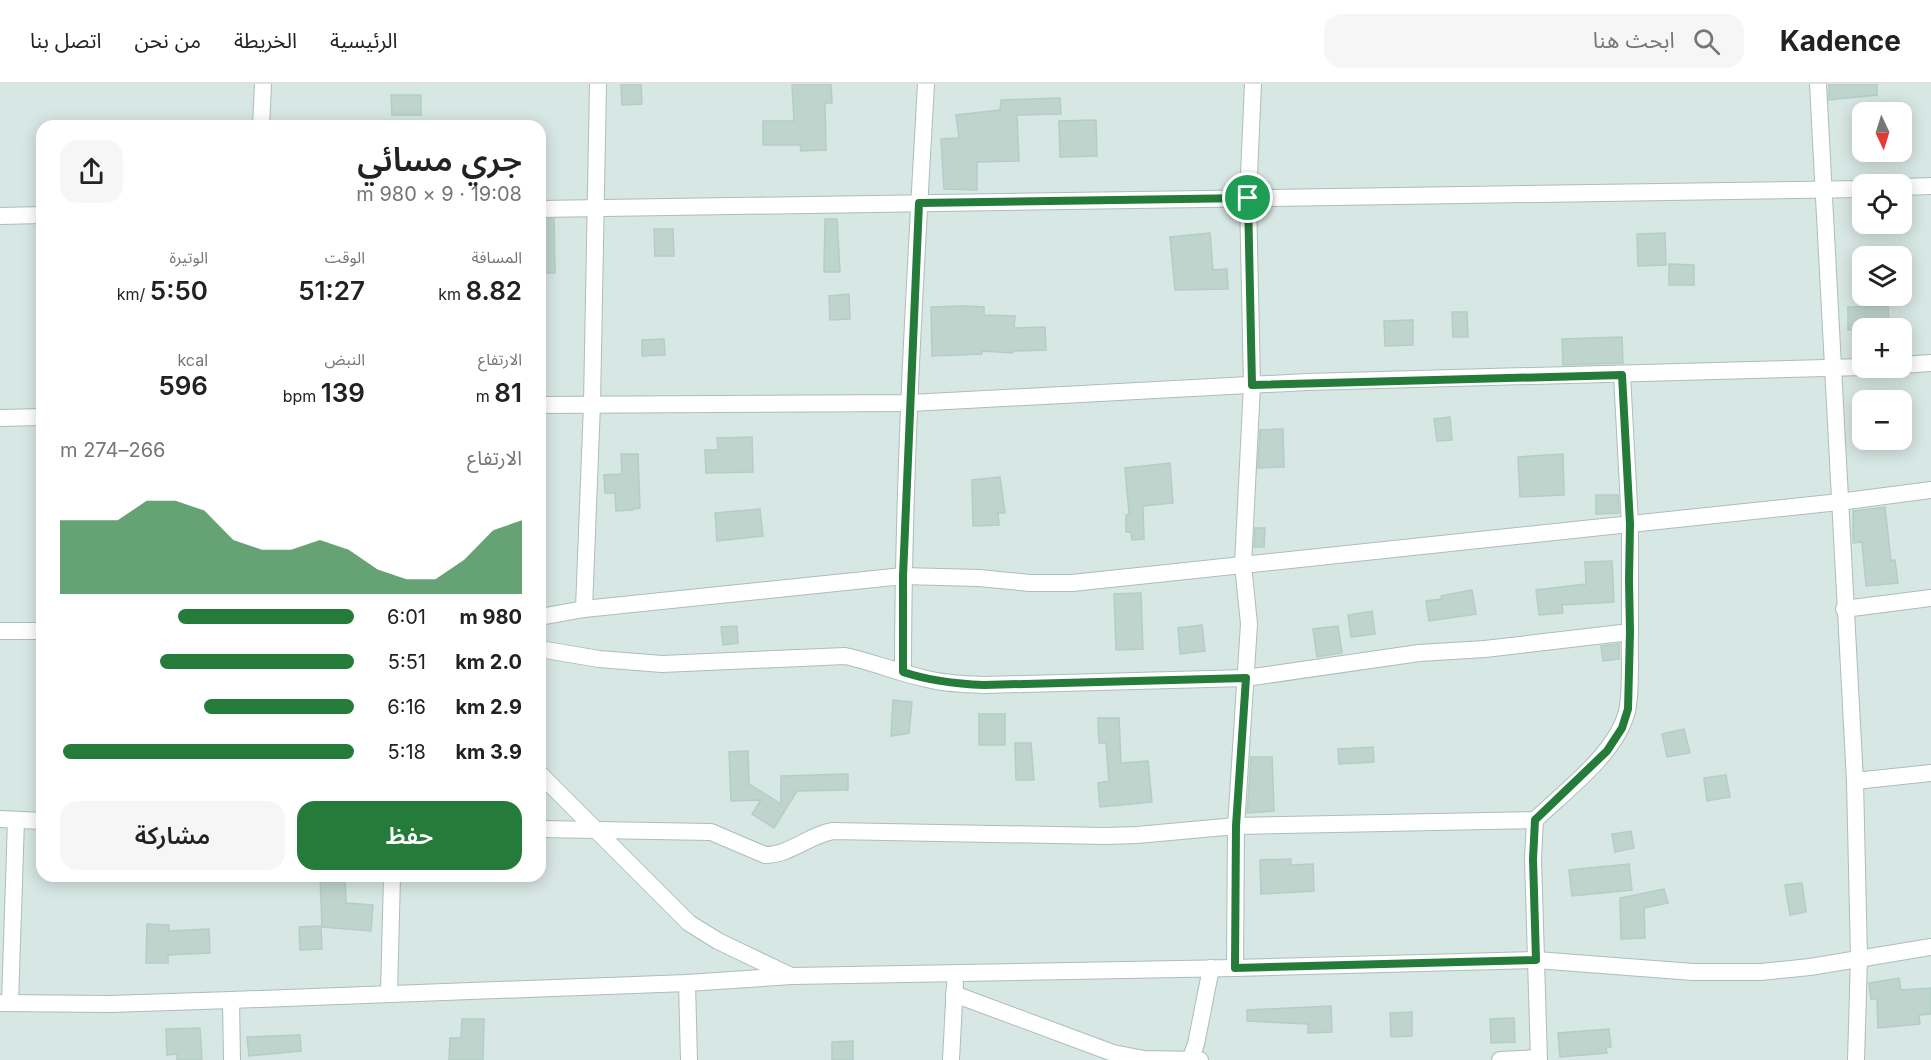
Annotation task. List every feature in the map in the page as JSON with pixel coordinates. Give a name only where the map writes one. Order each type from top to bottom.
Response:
[{"type":"street","points":[[261,120],[263,84]]},
{"type":"street","points":[[584,609],[592,404],[598,84]]},
{"type":"street","points":[[903,672],[903,576],[926,84]]},
{"type":"street","points":[[1235,968],[1236,826],[1249,624],[1243,565],[1252,385],[1248,198],[1253,84]]},
{"type":"street","points":[[1818,84],[1844,609],[1855,781],[1859,958],[1856,1060]]},
{"type":"street","points":[[1912,187],[1931,186]]},
{"type":"street","points":[[546,208],[1852,189]]},
{"type":"street","points":[[0,216],[36,215]]},
{"type":"street","points":[[1912,364],[1931,363]]},
{"type":"street","points":[[546,405],[910,403],[1252,385],[1852,368]]},
{"type":"street","points":[[546,829],[711,832],[765,855],[774,855],[783,853],[822,833],[833,831],[1105,836],[1236,826],[1535,820],[1607,751],[1622,728],[1628,709],[1630,524],[1622,375]]},
{"type":"street","points":[[0,418],[36,417]]},
{"type":"street","points":[[546,616],[584,609],[903,576],[1072,583],[1839,502],[1931,490]]},
{"type":"street","points":[[1844,609],[1931,598]]},
{"type":"street","points":[[0,631],[36,631]]},
{"type":"street","points":[[546,650],[599,659],[662,664],[845,656],[870,661],[925,679],[974,685],[1246,678],[1419,653],[1485,649],[1630,632]]},
{"type":"street","points":[[1855,781],[1931,773]]},
{"type":"street","points":[[546,780],[689,923],[718,941],[792,976]]},
{"type":"street","points":[[36,821],[8,819],[5,1003],[110,1004],[231,1000],[687,983],[792,976],[1536,960],[1693,972],[1761,972],[1810,967],[1931,946]]},
{"type":"street","points":[[1500,1060],[1539,1059],[1533,859],[1535,820]]},
{"type":"street","points":[[389,994],[392,882]]},
{"type":"street","points":[[1191,1060],[1211,968]]},
{"type":"street","points":[[951,1060],[956,973]]},
{"type":"street","points":[[687,983],[689,1060]]},
{"type":"street","points":[[954,994],[1113,1053],[1144,1059],[1200,1060]]},
{"type":"street","points":[[231,1000],[232,1060]]},
{"type":"shaded area","points":[[0,84],[1931,84],[1931,1060],[0,1060]]},
{"type":"building","points":[[621,84],[641,84],[642,104],[622,105]]},
{"type":"building","points":[[792,84],[831,84],[832,103],[825,103],[826,150],[801,151],[800,145],[763,145],[763,121],[794,121]]},
{"type":"building","points":[[1829,84],[1877,84],[1877,95],[1829,100]]},
{"type":"building","points":[[391,95],[421,95],[421,115],[392,115]]},
{"type":"building","points":[[1060,98],[1061,114],[1017,115],[1019,161],[977,162],[977,190],[944,189],[941,139],[959,138],[956,115],[1000,110],[1001,100]]},
{"type":"building","points":[[1096,120],[1097,156],[1060,157],[1059,121]]},
{"type":"building","points":[[546,219],[554,219],[555,273],[546,273]]},
{"type":"building","points":[[825,219],[837,219],[840,272],[824,272]]},
{"type":"building","points":[[654,229],[673,229],[674,256],[655,256]]},
{"type":"building","points":[[1210,233],[1213,270],[1227,269],[1228,289],[1175,290],[1170,237]]},
{"type":"building","points":[[1665,233],[1666,265],[1638,266],[1637,234]]},
{"type":"building","points":[[1669,264],[1694,265],[1694,285],[1669,285]]},
{"type":"building","points":[[849,294],[850,319],[830,320],[829,296]]},
{"type":"building","points":[[1888,306],[1889,318],[1852,318],[1852,330],[1848,330],[1848,307]]},
{"type":"building","points":[[931,307],[984,307],[984,315],[1015,316],[1014,328],[1045,327],[1046,350],[1013,351],[1013,353],[982,351],[982,354],[932,356]]},
{"type":"building","points":[[1452,312],[1467,312],[1468,337],[1453,337]]},
{"type":"building","points":[[1413,320],[1413,345],[1385,346],[1384,321]]},
{"type":"building","points":[[1622,337],[1623,363],[1563,365],[1562,339]]},
{"type":"building","points":[[664,339],[665,355],[642,356],[642,340]]},
{"type":"building","points":[[1450,417],[1452,440],[1437,441],[1434,419]]},
{"type":"building","points":[[1283,429],[1284,467],[1258,468],[1260,430]]},
{"type":"building","points":[[752,437],[753,472],[706,473],[705,450],[718,450],[717,438]]},
{"type":"building","points":[[621,454],[638,454],[640,508],[633,510],[616,511],[615,493],[605,493],[604,475],[622,474]]},
{"type":"building","points":[[1563,454],[1564,495],[1520,497],[1518,457]]},
{"type":"building","points":[[1170,463],[1173,503],[1143,506],[1144,539],[1132,540],[1131,532],[1126,532],[1126,515],[1129,514],[1125,468]]},
{"type":"building","points":[[1000,477],[1005,513],[998,513],[999,525],[973,526],[972,480]]},
{"type":"building","points":[[1596,495],[1618,495],[1619,513],[1596,514]]},
{"type":"building","points":[[1885,507],[1891,561],[1895,560],[1898,583],[1866,586],[1862,542],[1853,543],[1853,511]]},
{"type":"building","points":[[760,509],[763,536],[717,541],[715,513]]},
{"type":"building","points":[[1255,528],[1265,528],[1264,547],[1254,547]]},
{"type":"building","points":[[1612,561],[1614,602],[1562,605],[1563,613],[1539,615],[1536,590],[1586,584],[1585,562]]},
{"type":"building","points":[[1472,590],[1476,614],[1429,621],[1426,601]]},
{"type":"building","points":[[1141,593],[1143,649],[1116,650],[1114,594]]},
{"type":"building","points":[[1372,611],[1375,634],[1351,637],[1348,615]]},
{"type":"building","points":[[1202,625],[1205,651],[1180,654],[1178,628]]},
{"type":"building","points":[[737,626],[738,643],[723,645],[721,627]]},
{"type":"building","points":[[1338,626],[1342,653],[1317,657],[1313,629]]},
{"type":"building","points":[[1619,644],[1619,659],[1603,661],[1601,646]]},
{"type":"building","points":[[893,700],[912,702],[909,733],[891,736]]},
{"type":"building","points":[[979,714],[1005,714],[1005,745],[979,745]]},
{"type":"building","points":[[1098,718],[1119,718],[1121,763],[1148,761],[1152,802],[1100,807],[1098,783],[1109,781],[1106,743],[1099,743]]},
{"type":"building","points":[[1684,729],[1690,753],[1667,757],[1662,734]]},
{"type":"building","points":[[1015,743],[1031,743],[1034,780],[1016,780]]},
{"type":"building","points":[[1373,747],[1374,762],[1339,764],[1338,749]]},
{"type":"building","points":[[748,751],[749,784],[781,804],[781,776],[848,774],[848,790],[797,791],[774,828],[752,814],[761,800],[731,801],[729,752]]},
{"type":"building","points":[[1251,757],[1272,757],[1274,811],[1247,813]]},
{"type":"building","points":[[1726,775],[1730,797],[1707,801],[1704,778]]},
{"type":"building","points":[[1631,831],[1634,848],[1615,852],[1612,834]]},
{"type":"building","points":[[1291,859],[1291,865],[1313,864],[1314,891],[1261,894],[1260,860]]},
{"type":"building","points":[[1629,864],[1632,890],[1572,896],[1569,870]]},
{"type":"building","points":[[320,882],[345,882],[346,903],[373,905],[371,931],[322,927]]},
{"type":"building","points":[[1802,883],[1806,912],[1790,915],[1785,885]]},
{"type":"building","points":[[1664,889],[1668,903],[1644,908],[1645,938],[1621,939],[1620,898]]},
{"type":"building","points":[[147,924],[169,925],[169,931],[209,929],[210,953],[168,955],[168,963],[146,963]]},
{"type":"building","points":[[321,926],[322,949],[300,950],[299,927]]},
{"type":"building","points":[[1899,978],[1901,990],[1931,988],[1931,1014],[1919,1015],[1920,1024],[1878,1028],[1877,999],[1871,999],[1869,983]]},
{"type":"building","points":[[1331,1006],[1332,1032],[1308,1033],[1308,1024],[1247,1021],[1247,1010]]},
{"type":"building","points":[[1412,1012],[1412,1036],[1391,1037],[1390,1013]]},
{"type":"building","points":[[1514,1018],[1515,1042],[1491,1043],[1490,1019]]},
{"type":"building","points":[[462,1019],[484,1019],[483,1060],[449,1060],[450,1038],[461,1038]]},
{"type":"building","points":[[200,1028],[202,1060],[177,1060],[177,1054],[167,1055],[166,1029]]},
{"type":"building","points":[[1609,1029],[1611,1047],[1606,1048],[1607,1053],[1560,1057],[1558,1033]]},
{"type":"building","points":[[300,1035],[301,1051],[249,1056],[247,1037]]},
{"type":"building","points":[[853,1041],[853,1060],[832,1060],[832,1042]]},
{"type":"route","points":[[1248,198],[1252,385],[1622,375],[1630,524],[1628,709],[1622,728],[1607,751],[1535,820],[1533,859],[1536,960],[1235,968],[1236,826],[1246,678],[984,685],[955,684],[925,679],[903,672],[903,576],[919,203],[1248,198]]}]
